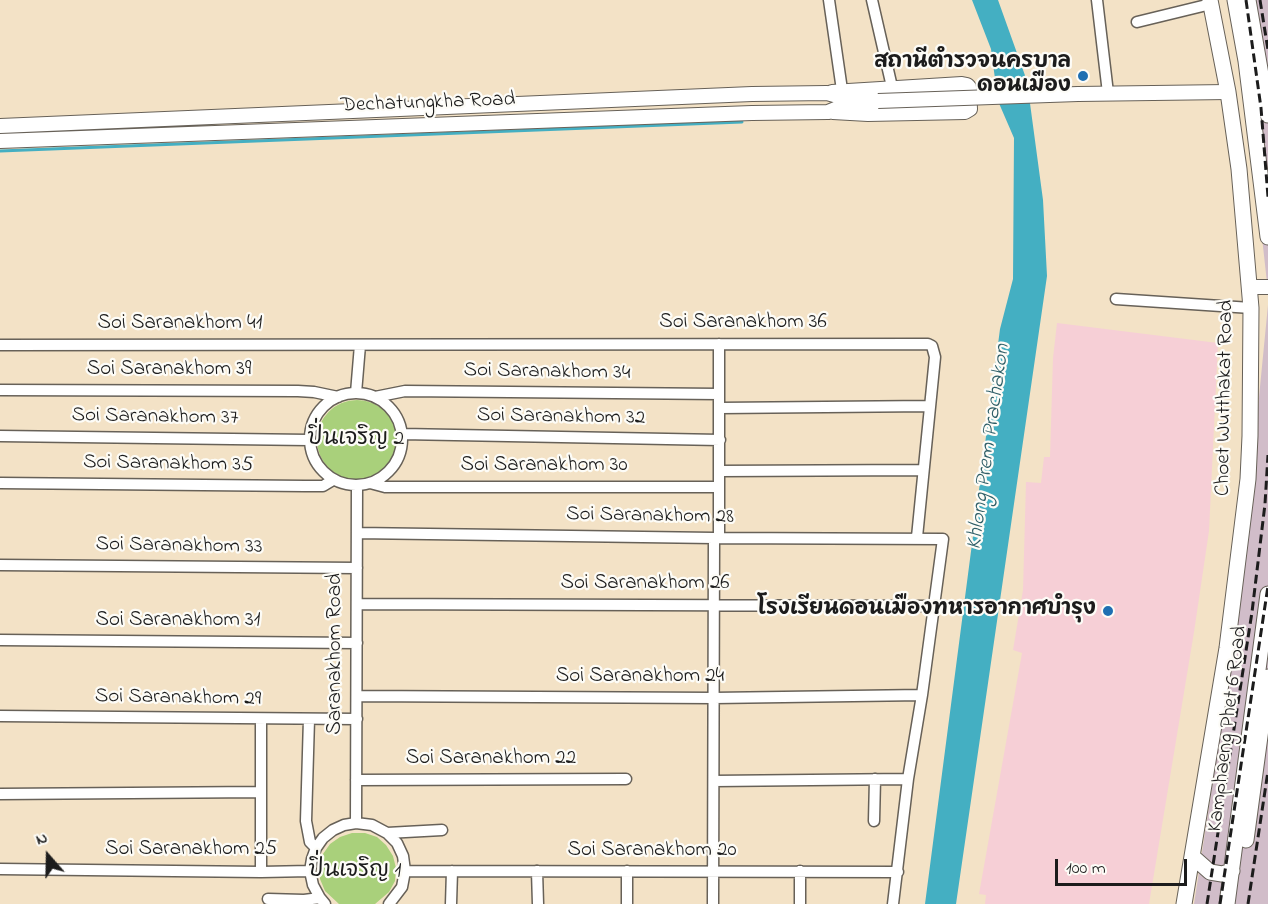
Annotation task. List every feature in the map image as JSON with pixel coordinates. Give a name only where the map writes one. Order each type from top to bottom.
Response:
[{"type":"main road","points":[[1235,0],[1248,72],[1268,237]]},
{"type":"main road","points":[[1248,0],[1268,115]]},
{"type":"main road","name":"Choet Wutthakat Road","points":[[1184,904],[1227,648],[1248,479],[1251,419],[1250,287],[1239,169],[1211,2]]},
{"type":"main road","name":"Kamphaeng Phet 6 Road","points":[[1227,904],[1268,594]]},
{"type":"main road","name":"Kamphaeng Phet 6 Road","points":[[1236,904],[1268,677]]},
{"type":"main road","points":[[1192,856],[1210,872],[1222,874],[1232,871]]},
{"type":"street","points":[[829,0],[842,90]]},
{"type":"street","points":[[872,0],[892,87]]},
{"type":"street","points":[[1097,0],[1108,93]]},
{"type":"street","points":[[1137,22],[1211,2]]},
{"type":"street","points":[[827,93],[892,87],[967,85],[969,87],[970,109],[965,112],[868,114],[828,112]]},
{"type":"street","name":"Dechatungkha Road","points":[[0,126],[752,94],[827,93],[855,101],[878,101],[1108,93],[1228,93]]},
{"type":"street","name":"Dechatungkha Road","points":[[0,141],[828,112],[855,101]]},
{"type":"street","points":[[260,116],[261,131]]},
{"type":"street","points":[[1250,287],[1268,287]]},
{"type":"street","points":[[1116,300],[1251,308]]},
{"type":"street","points":[[713,904],[714,605],[720,440],[719,344]]},
{"type":"street","name":"Soi Saranakhom 36","points":[[360,345],[928,344],[932,346],[935,357],[917,537]]},
{"type":"street","name":"Soi Saranakhom 41","points":[[0,345],[360,345]]},
{"type":"street","points":[[356,393],[360,345]]},
{"type":"street","name":"Soi Saranakhom 39","points":[[0,390],[298,391],[338,397]]},
{"type":"street","name":"Soi Saranakhom 34","points":[[375,397],[405,391],[719,394]]},
{"type":"street","points":[[356,393],[375,397],[393,412],[402,434],[401,450],[394,464],[384,476],[370,483],[357,485],[333,480],[323,473],[311,452],[309,440],[311,427],[317,414],[326,404],[338,397],[356,393]]},
{"type":"street","points":[[720,408],[930,406]]},
{"type":"street","name":"Soi Saranakhom 32","points":[[402,434],[720,440]]},
{"type":"street","name":"Soi Saranakhom 37","points":[[0,436],[309,440]]},
{"type":"street","points":[[719,471],[924,470]]},
{"type":"street","name":"Soi Saranakhom 35","points":[[0,483],[322,486],[333,480]]},
{"type":"street","name":"Soi Saranakhom 30","points":[[370,483],[386,487],[719,487]]},
{"type":"street","name":"Saranakhom Road","points":[[356,823],[357,485]]},
{"type":"street","name":"Soi Saranakhom 28","points":[[357,533],[716,538],[943,538],[934,606]]},
{"type":"street","name":"Soi Saranakhom 33","points":[[0,565],[357,568]]},
{"type":"street","name":"Soi Saranakhom 26","points":[[357,604],[934,606]]},
{"type":"street","points":[[893,904],[908,779],[934,606]]},
{"type":"street","name":"Soi Saranakhom 31","points":[[0,640],[357,643]]},
{"type":"street","name":"Soi Saranakhom 24","points":[[357,696],[714,698],[922,695]]},
{"type":"street","name":"Soi Saranakhom 29","points":[[0,716],[357,719]]},
{"type":"street","points":[[261,719],[261,872]]},
{"type":"street","points":[[309,719],[306,821],[310,842],[316,848]]},
{"type":"street","name":"Soi Saranakhom 22","points":[[356,780],[626,779]]},
{"type":"street","points":[[874,821],[875,779]]},
{"type":"street","points":[[714,780],[908,779]]},
{"type":"street","points":[[0,794],[261,792]]},
{"type":"street","points":[[323,901],[313,885],[310,871],[316,848],[333,830],[356,823],[372,825],[387,833],[397,843],[403,856],[405,871],[402,887],[389,904]]},
{"type":"street","points":[[387,833],[442,830]]},
{"type":"street","name":"Soi Saranakhom 25","points":[[0,869],[310,871]]},
{"type":"street","name":"Soi Saranakhom 20","points":[[405,871],[898,872]]},
{"type":"street","points":[[451,904],[452,871]]},
{"type":"street","points":[[537,871],[538,904]]},
{"type":"street","points":[[627,871],[627,904]]},
{"type":"street","points":[[800,871],[800,904]]},
{"type":"street","points":[[268,899],[323,901]]},
{"type":"shaded area","points":[[1236,0],[1268,0],[1268,292]]},
{"type":"shaded area","points":[[1268,305],[1268,904],[1194,904],[1236,632]]},
{"type":"shaded area","name":"โรงเรียนดอนเมืองทหารอากาศบำรุง","points":[[1057,323],[1218,343],[1209,531],[1149,904],[985,904],[986,895],[979,894],[1022,653],[1013,650],[1023,590],[1026,482],[1041,483],[1044,457],[1050,457],[1053,358]]},
{"type":"green space","points":[[357,400],[372,403],[385,412],[394,425],[397,440],[394,455],[385,468],[372,477],[357,480],[342,477],[329,468],[320,455],[317,440],[320,425],[329,412],[342,403]]},
{"type":"green space","points":[[352,833],[365,833],[377,837],[393,856],[396,868],[395,881],[389,892],[375,904],[339,904],[325,891],[320,879],[319,867],[323,854],[330,844]]},
{"type":"water","name":"Khlong Prem Prachakon","points":[[972,0],[998,0],[1027,81],[1043,200],[1047,276],[956,904],[925,904],[1000,329],[1013,279],[1014,138],[998,101],[991,49]]},
{"type":"waterway","points":[[0,151],[742,122]]},
{"type":"railway","points":[[1246,0],[1261,108],[1268,197]]},
{"type":"railway","points":[[1260,0],[1268,50]]},
{"type":"railway","points":[[1207,904],[1252,612],[1265,504],[1268,455]]},
{"type":"railway","points":[[1220,904],[1268,586]]},
{"type":"railway","points":[[1248,904],[1268,771]]},
{"type":"place","name":"สถานีตำรวจนครบาล ดอนเมือง","points":[[1083,76]]},
{"type":"place","name":"โรงเรียนดอนเมืองทหารอากาศบำรุง","points":[[1108,611]]},
{"type":"district","name":"ปิ่นเจริญ 2","points":[[356,440]]},
{"type":"district","name":"ปิ่นเจริญ 1","points":[[355,872]]}]
